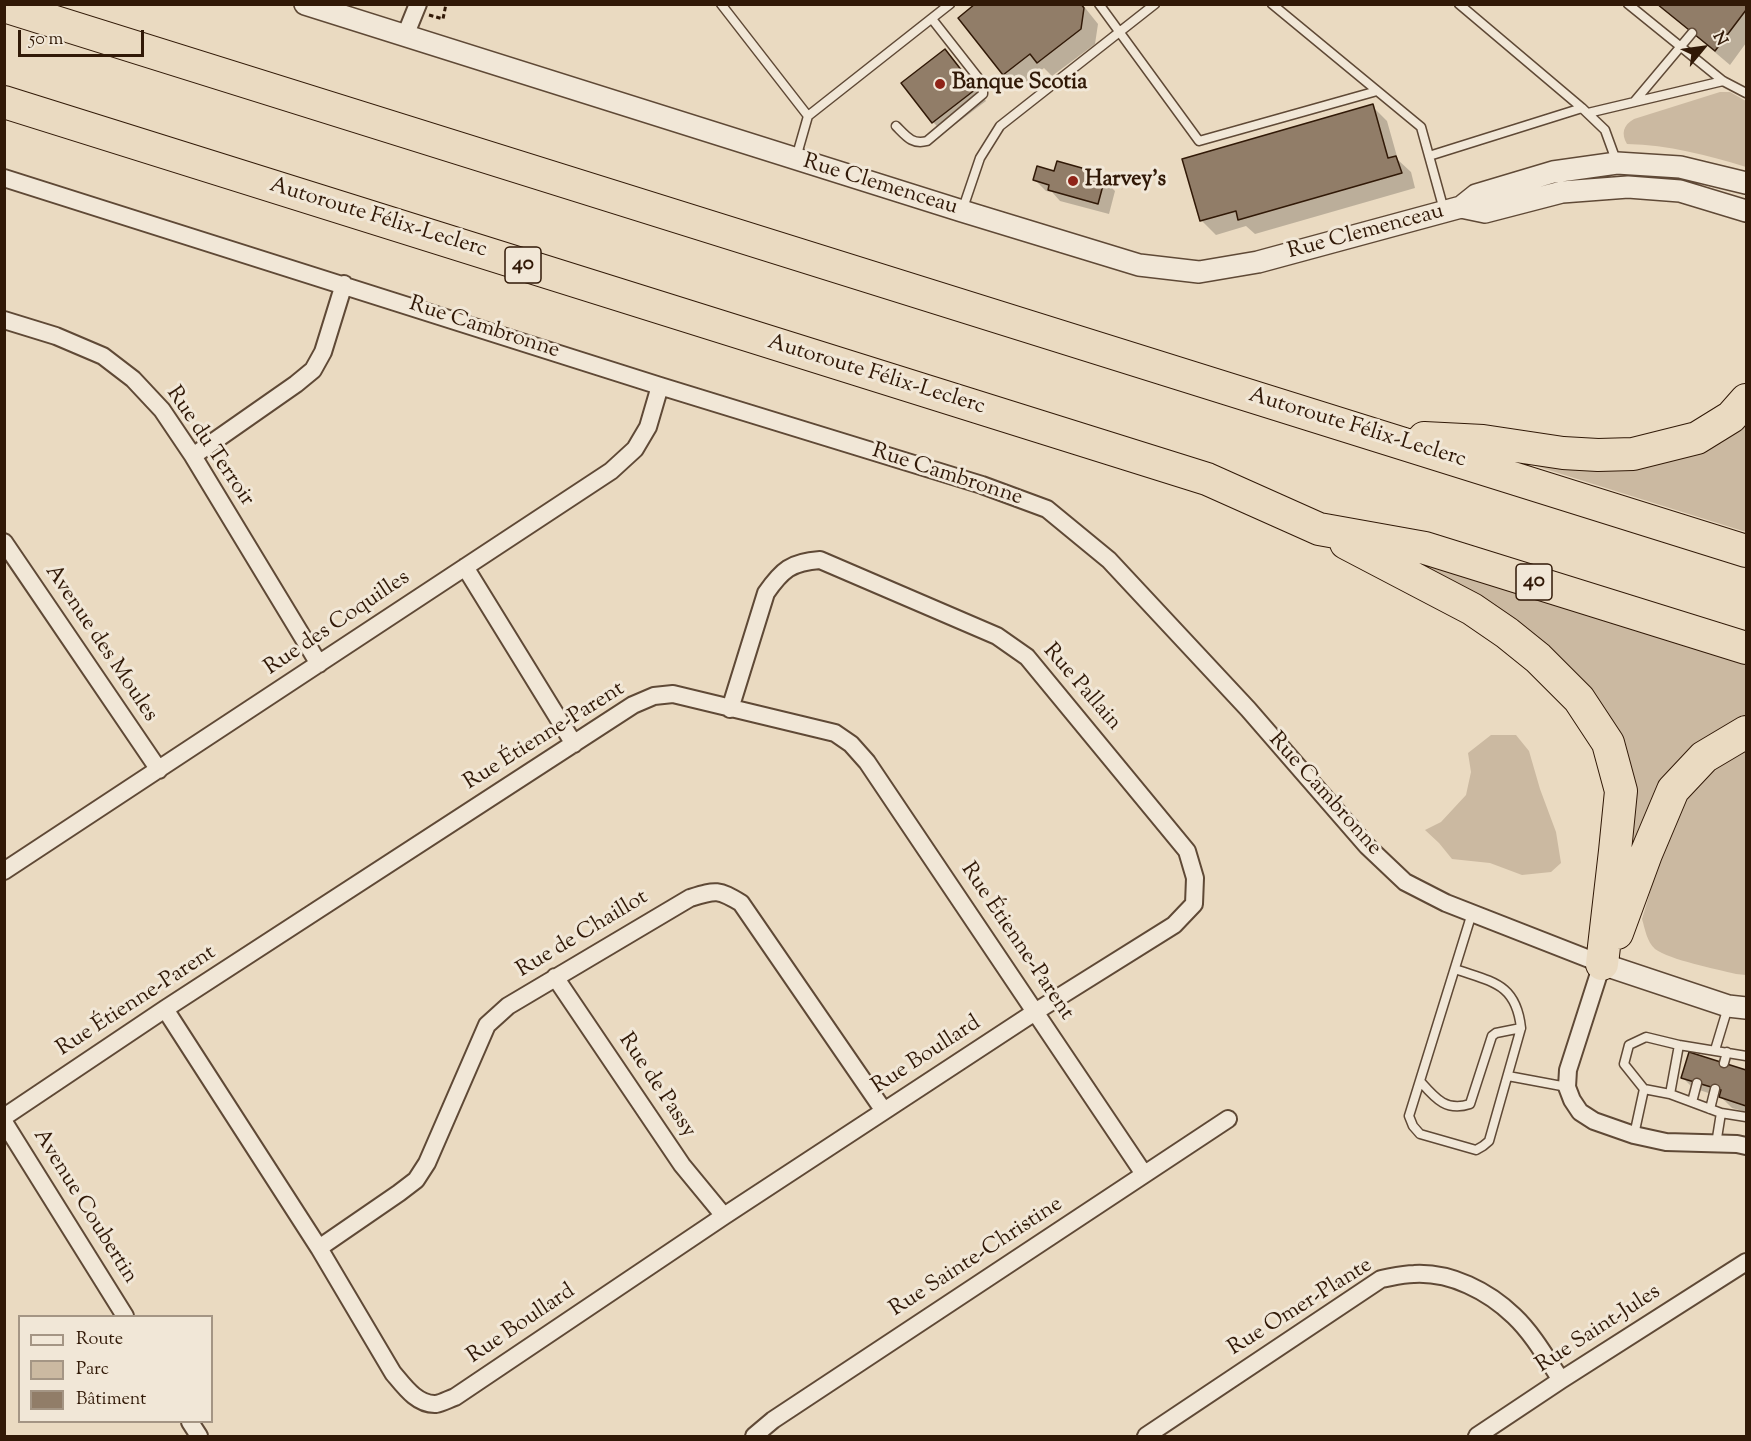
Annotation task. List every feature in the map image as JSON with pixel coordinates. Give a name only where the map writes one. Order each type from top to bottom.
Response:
[{"type":"highway","name":"Autoroute Félix-Leclerc","points":[[4,6],[1746,551]]},
{"type":"highway","name":"Autoroute Félix-Leclerc","points":[[4,102],[1207,479],[1319,529],[1425,548],[1746,648]]},
{"type":"highway","points":[[1381,436],[1483,441],[1563,453],[1633,454],[1697,438],[1731,417],[1746,400]]},
{"type":"highway","points":[[1319,529],[1472,609],[1507,633],[1538,658],[1579,699],[1608,743],[1620,791],[1602,963]]},
{"type":"highway","points":[[1602,963],[1621,925],[1646,854],[1673,790],[1704,757],[1746,732]]},
{"type":"street","name":"Rue Clemenceau","points":[[305,4],[1139,265],[1198,272],[1258,262],[1453,209],[1476,195],[1553,172],[1617,163],[1680,167],[1746,183]]},
{"type":"street","points":[[405,36],[417,7]]},
{"type":"street","name":"Rue Cambronne","points":[[4,178],[660,386],[982,485],[1047,509],[1109,560],[1248,709],[1367,846],[1405,882],[1446,903],[1602,963],[1737,1007]]},
{"type":"street","name":"Rue Clemenceau","points":[[1453,209],[1485,212],[1562,192],[1628,187],[1680,191],[1746,211]]},
{"type":"street","points":[[193,456],[313,370],[323,352],[344,284]]},
{"type":"street","name":"Rue du Terroir","points":[[4,320],[56,336],[103,356],[133,379],[162,410],[193,456],[319,664]]},
{"type":"street","name":"Rue des Coquilles","points":[[4,871],[611,471],[635,449],[648,427],[660,386]]},
{"type":"street","name":"Avenue des Moules","points":[[4,543],[159,770]]},
{"type":"street","name":"Rue Pallain","points":[[730,709],[766,593],[777,576],[802,561],[819,560],[997,636],[1027,657],[1187,851],[1196,878],[1194,904],[1174,925],[1035,1012]]},
{"type":"street","points":[[465,567],[574,744]]},
{"type":"street","name":"Rue Étienne-Parent","points":[[4,1117],[165,1009],[633,705],[654,696],[673,694],[835,733],[851,744],[867,762],[1144,1174]]},
{"type":"street","name":"Rue de Chaillot","points":[[319,1248],[416,1180],[427,1163],[487,1025],[508,1006],[555,977],[690,898],[707,893],[722,892],[741,903],[884,1111]]},
{"type":"street","points":[[1602,963],[1568,1070],[1567,1087],[1580,1112],[1594,1121],[1666,1142],[1746,1146]]},
{"type":"street","name":"Rue de Passy","points":[[555,977],[682,1164],[724,1216]]},
{"type":"street","name":"Rue Boullard","points":[[165,1009],[319,1248],[393,1373],[408,1391],[422,1402],[437,1404],[455,1397],[724,1216],[1035,1012]]},
{"type":"street","name":"Rue Sainte-Christine","points":[[754,1437],[772,1419],[1228,1119]]},
{"type":"street","name":"Avenue Coubertin","points":[[4,1122],[124,1315]]},
{"type":"street","name":"Rue Saint-Jules","points":[[1477,1437],[1561,1380],[1746,1262]]},
{"type":"street","name":"Rue Omer-Plante","points":[[1146,1437],[1381,1279],[1414,1274],[1450,1278],[1486,1293],[1515,1317],[1537,1343],[1561,1380]]},
{"type":"street","points":[[191,1423],[199,1437]]},
{"type":"lane","points":[[721,4],[808,116]]},
{"type":"lane","points":[[795,159],[808,116],[950,4]]},
{"type":"lane","points":[[1099,4],[1199,141],[1377,91]]},
{"type":"lane","points":[[962,211],[980,158],[1000,126],[1155,4]]},
{"type":"lane","points":[[1272,4],[1421,127],[1429,156],[1453,209]]},
{"type":"lane","points":[[1459,4],[1605,129],[1617,163]]},
{"type":"lane","points":[[1628,4],[1723,81],[1746,93]]},
{"type":"lane","points":[[896,126],[912,142],[927,141],[983,94],[983,84],[932,19]]},
{"type":"lane","points":[[1633,102],[1692,33]]},
{"type":"lane","points":[[1429,156],[1585,111],[1723,81]]},
{"type":"lane","points":[[1455,969],[1500,985],[1510,994],[1520,1014],[1521,1028],[1489,1141],[1476,1150],[1419,1134],[1409,1116],[1472,913]]},
{"type":"lane","points":[[1708,1052],[1737,1007]]},
{"type":"lane","points":[[1420,1081],[1436,1100],[1458,1108],[1470,1104],[1492,1036],[1496,1033],[1521,1028]]},
{"type":"lane","points":[[1746,1056],[1727,1052],[1708,1052],[1646,1037],[1629,1045],[1624,1064],[1644,1089],[1670,1094],[1721,1113],[1746,1117]]},
{"type":"lane","points":[[1670,1094],[1679,1045]]},
{"type":"lane","points":[[1724,1063],[1727,1052]]},
{"type":"lane","points":[[1508,1076],[1567,1087]]},
{"type":"lane","points":[[1692,1102],[1697,1083]]},
{"type":"lane","points":[[1634,1134],[1644,1089]]},
{"type":"lane","points":[[1710,1109],[1715,1089]]},
{"type":"lane","points":[[1716,1144],[1721,1113]]},
{"type":"path","points":[[417,7],[443,19],[446,4]]},
{"type":"green space","points":[[1720,92],[1730,92],[1746,101],[1746,167],[1688,151],[1627,144],[1624,130],[1627,124],[1634,119]]},
{"type":"green space","points":[[1746,417],[1746,532],[1520,461],[1568,463]]},
{"type":"green space","points":[[1403,558],[1746,665],[1746,724],[1627,859],[1634,827],[1635,799],[1616,736]]},
{"type":"green space","points":[[1491,735],[1516,735],[1529,751],[1556,832],[1561,863],[1551,872],[1522,875],[1490,863],[1452,859],[1425,830],[1441,822],[1466,795],[1471,772],[1468,753]]},
{"type":"green space","points":[[1746,748],[1746,975],[1694,964],[1662,953],[1650,943],[1642,919],[1661,856],[1678,814],[1689,795],[1718,763]]},
{"type":"building","points":[[975,4],[1081,4],[1084,8],[1081,29],[1037,63],[1030,54],[1003,75],[958,18]]},
{"type":"building","points":[[1657,4],[1746,4],[1746,10],[1715,51]]},
{"type":"building","points":[[945,49],[976,89],[932,123],[901,83]]},
{"type":"building","points":[[1373,104],[1388,158],[1396,156],[1402,173],[1238,220],[1236,211],[1200,221],[1182,159]]},
{"type":"building","points":[[1057,161],[1089,170],[1088,174],[1105,178],[1098,204],[1048,190],[1049,185],[1033,180],[1037,166],[1054,171]]},
{"type":"building","points":[[1689,1052],[1746,1070],[1746,1106],[1719,1097],[1721,1090],[1681,1078]]},
{"type":"place","name":"Banque Scotia","points":[[940,84]]},
{"type":"place","name":"Harvey's","points":[[1073,181]]}]
